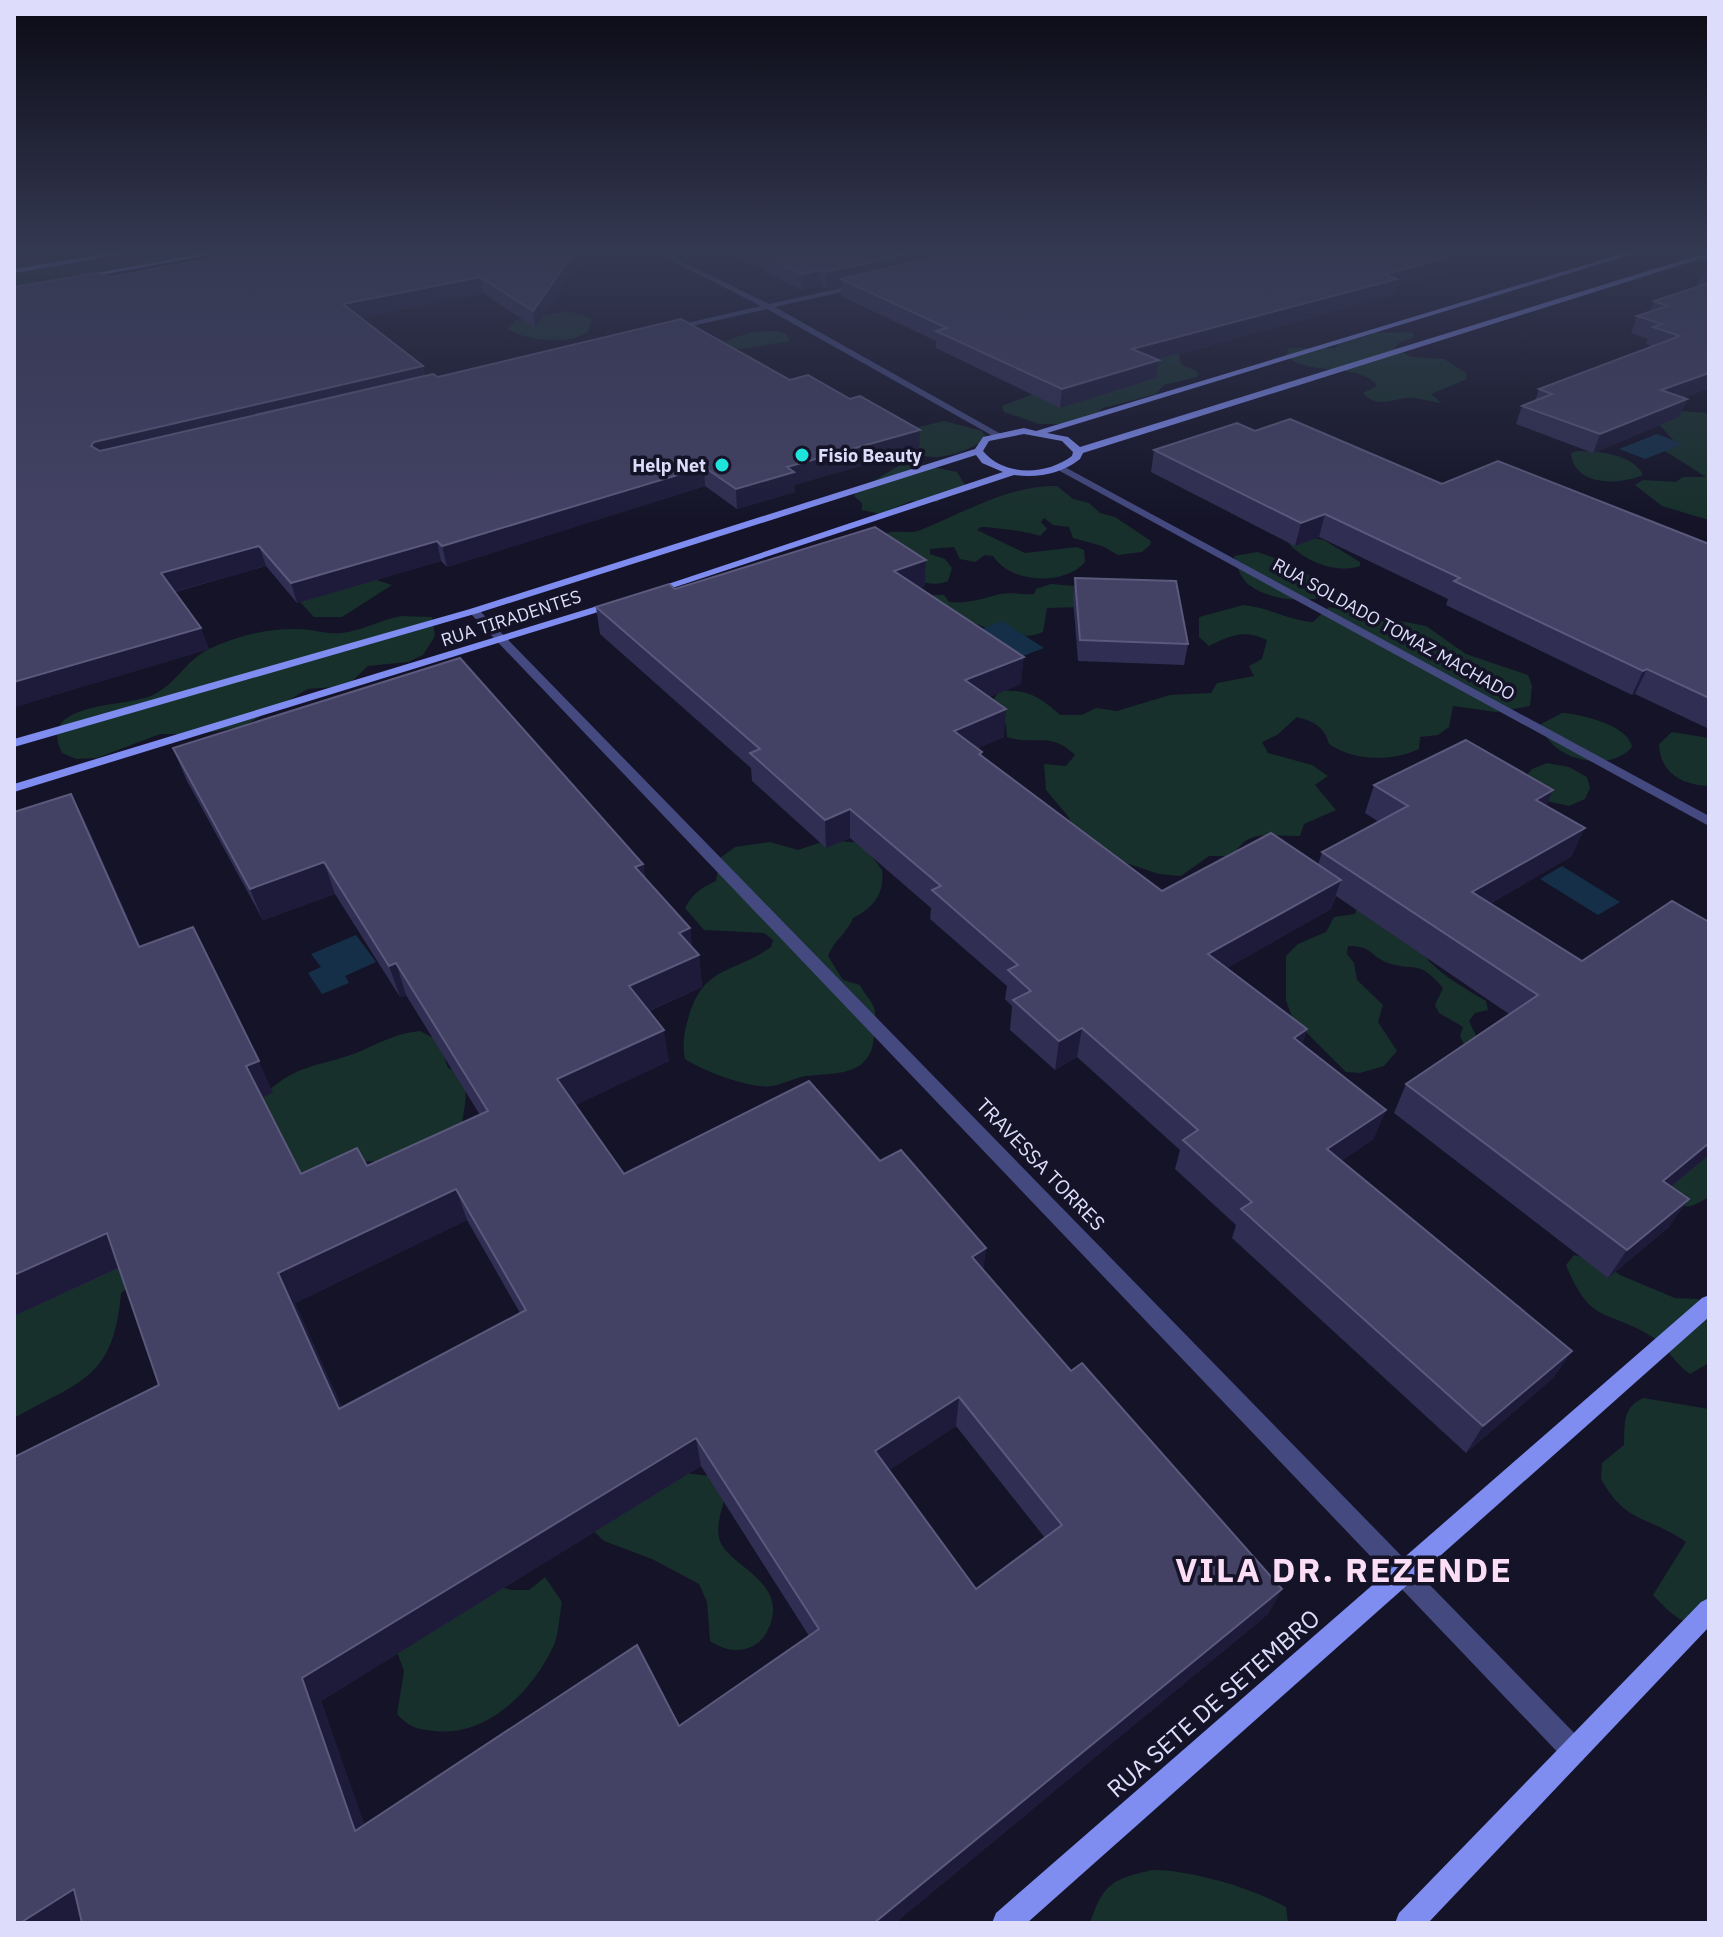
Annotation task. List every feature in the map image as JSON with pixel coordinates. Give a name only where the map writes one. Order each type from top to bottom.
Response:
[{"type":"main road","points":[[1016,471],[989,463],[978,451],[986,439],[996,434],[1040,432],[1336,342]]},
{"type":"main road","points":[[640,595],[1016,471],[1061,468],[1071,463],[1078,451],[1430,342]]},
{"type":"main road","points":[[1040,432],[1065,439],[1078,451]]},
{"type":"main road","name":"RUA TIRADENTES","points":[[14,743],[474,611],[978,451]]},
{"type":"main road","name":"RUA TIRADENTES","points":[[14,788],[504,640],[625,600]]},
{"type":"main road","name":"RUA SETE DE SETEMBRO","points":[[1006,1923],[1709,1304]]},
{"type":"main road","points":[[1409,1923],[1709,1610]]},
{"type":"street","points":[[832,342],[996,434]]},
{"type":"street","name":"RUA SOLDADO TOMAZ MACHADO","points":[[1061,468],[1709,822]]},
{"type":"street","name":"TRAVESSA TORRES","points":[[474,611],[1574,1751]]},
{"type":"green space","points":[[726,342],[782,342],[743,349],[731,348]]},
{"type":"green space","points":[[1336,342],[1400,342],[1395,348],[1411,357],[1444,359],[1466,373],[1467,379],[1431,394],[1441,403],[1414,398],[1381,402],[1363,393],[1377,386],[1370,379],[1347,371],[1307,366],[1286,355],[1289,348],[1338,346]]},
{"type":"green space","points":[[1179,354],[1181,364],[1198,372],[1197,377],[1164,385],[1156,394],[1103,408],[1091,418],[1068,424],[1039,424],[1004,412],[1002,406],[1096,370]]},
{"type":"green space","points":[[1679,411],[1709,413],[1709,520],[1662,506],[1635,485],[1643,480],[1676,482],[1683,477],[1706,477],[1662,449],[1675,442],[1656,421]]},
{"type":"green space","points":[[944,421],[982,431],[986,438],[954,454],[935,457],[918,454],[911,429]]},
{"type":"green space","points":[[1577,451],[1623,458],[1643,475],[1622,481],[1589,478],[1574,464],[1571,453]]},
{"type":"green space","points":[[912,463],[957,472],[966,487],[942,495],[938,502],[911,501],[880,514],[862,510],[862,503],[854,496],[857,491],[900,465]]},
{"type":"green space","points":[[1057,486],[1073,499],[1089,503],[1100,513],[1115,517],[1151,541],[1150,545],[1142,552],[1118,555],[1102,546],[1073,538],[1069,527],[1053,525],[1044,518],[1041,522],[1047,529],[1040,536],[981,527],[977,530],[1025,553],[1077,547],[1084,550],[1085,562],[1076,570],[1053,578],[1025,577],[1002,566],[993,556],[985,555],[975,562],[960,559],[954,547],[930,549],[930,554],[945,559],[952,568],[948,581],[937,584],[902,572],[862,540],[888,533],[919,531],[1006,495]]},
{"type":"green space","points":[[1297,535],[1324,540],[1360,562],[1360,566],[1341,568],[1313,561],[1290,545],[1288,541]]},
{"type":"green space","points":[[1257,552],[1290,563],[1325,586],[1325,596],[1307,600],[1286,599],[1266,594],[1249,585],[1241,575],[1234,556]]},
{"type":"green space","points":[[376,580],[392,585],[342,617],[314,617],[300,602]]},
{"type":"green space","points":[[1051,584],[1087,587],[1083,607],[1047,608],[1043,632],[1029,636],[998,632],[981,626],[924,595],[944,595],[949,602],[962,602],[1004,593],[1034,594],[1036,589]]},
{"type":"green space","points":[[1243,605],[1313,622],[1329,607],[1426,626],[1466,654],[1528,675],[1532,686],[1530,706],[1496,712],[1453,706],[1449,727],[1438,735],[1420,737],[1419,749],[1385,758],[1339,750],[1329,744],[1318,726],[1297,717],[1277,735],[1262,742],[1268,753],[1312,765],[1328,776],[1315,785],[1336,810],[1304,824],[1300,836],[1254,837],[1239,847],[1233,856],[1209,856],[1181,876],[1159,874],[1096,853],[1082,842],[1067,815],[1046,790],[1044,764],[1066,766],[1075,755],[1058,743],[1007,737],[1006,725],[992,702],[999,691],[1017,691],[1039,699],[1060,715],[1082,715],[1096,708],[1117,711],[1170,695],[1211,693],[1217,683],[1254,676],[1249,666],[1262,659],[1267,640],[1238,635],[1209,646],[1199,637],[1199,617]]},
{"type":"green space","points":[[401,616],[432,617],[435,636],[423,655],[408,662],[368,666],[347,686],[308,689],[244,726],[200,734],[160,734],[97,758],[76,759],[62,753],[57,736],[61,723],[72,715],[153,695],[194,659],[221,644],[272,630],[342,633]]},
{"type":"green space","points":[[1562,713],[1591,718],[1613,727],[1629,739],[1632,747],[1609,760],[1581,759],[1567,754],[1555,747],[1541,724]]},
{"type":"green space","points":[[1672,732],[1709,738],[1709,786],[1674,776],[1663,763],[1659,744]]},
{"type":"green space","points":[[1547,763],[1569,767],[1587,777],[1590,788],[1585,799],[1569,806],[1532,798],[1523,779],[1532,769]]},
{"type":"green space","points":[[828,840],[862,843],[882,870],[882,886],[876,899],[853,918],[828,956],[843,980],[860,985],[874,1007],[874,1035],[867,1058],[860,1065],[841,1073],[806,1076],[768,1086],[730,1079],[685,1059],[686,1027],[695,1000],[703,988],[721,972],[771,947],[773,940],[764,933],[704,930],[685,908],[688,903],[698,892],[716,881],[720,858],[735,847],[770,842],[798,850]]},
{"type":"green space","points":[[1359,900],[1420,946],[1438,970],[1486,1001],[1488,1010],[1475,1013],[1469,1021],[1478,1040],[1465,1046],[1460,1036],[1463,1027],[1439,1013],[1435,1005],[1443,988],[1428,973],[1388,963],[1356,946],[1348,946],[1347,954],[1354,963],[1357,980],[1383,1005],[1378,1022],[1397,1051],[1384,1066],[1360,1073],[1346,1072],[1293,1019],[1286,1001],[1286,956],[1298,944],[1326,932],[1334,917],[1355,914]]},
{"type":"green space","points":[[420,1031],[439,1041],[448,1068],[462,1079],[466,1093],[462,1127],[398,1164],[354,1163],[292,1175],[261,1097],[297,1072],[356,1053],[395,1036]]},
{"type":"green space","points":[[1657,1139],[1709,1146],[1709,1197],[1690,1206],[1676,1205]]},
{"type":"green space","points":[[60,1246],[149,1272],[121,1293],[111,1344],[90,1374],[14,1418],[14,1275]]},
{"type":"green space","points":[[1574,1255],[1606,1264],[1620,1275],[1675,1298],[1698,1299],[1709,1318],[1709,1363],[1690,1374],[1654,1338],[1593,1307],[1575,1285],[1566,1265]]},
{"type":"green space","points":[[1643,1398],[1709,1409],[1709,1626],[1684,1621],[1653,1595],[1686,1542],[1629,1512],[1601,1479],[1602,1463],[1624,1445],[1628,1412]]},
{"type":"green space","points":[[677,1472],[710,1476],[727,1487],[719,1521],[720,1541],[725,1550],[764,1586],[771,1597],[773,1610],[766,1634],[750,1648],[730,1650],[710,1641],[707,1602],[699,1584],[652,1559],[604,1541],[591,1529]]},
{"type":"green space","points":[[545,1577],[562,1602],[557,1635],[534,1679],[506,1708],[473,1727],[454,1731],[418,1728],[397,1714],[404,1671],[391,1636],[493,1584],[511,1590],[529,1590]]},
{"type":"green space","points":[[1152,1870],[1203,1877],[1256,1893],[1286,1907],[1288,1923],[1090,1923],[1100,1899],[1111,1885],[1128,1876]]},
{"type":"water","points":[[1657,434],[1683,444],[1645,459],[1619,449]]},
{"type":"water","points":[[1002,621],[1044,648],[1018,658],[977,631]]},
{"type":"water","points":[[1562,866],[1620,902],[1598,915],[1540,879]]},
{"type":"water","points":[[356,935],[376,962],[345,976],[349,983],[322,994],[308,973],[321,967],[311,954]]},
{"type":"building","points":[[14,342],[393,342],[423,366],[94,442],[91,446],[100,451],[583,342],[723,342],[790,380],[808,375],[850,399],[860,396],[920,430],[787,467],[794,472],[736,489],[704,467],[442,546],[437,541],[291,583],[259,546],[161,573],[201,628],[14,682]]},
{"type":"building","points":[[961,342],[1157,342],[1132,349],[1159,360],[1062,389]]},
{"type":"building","points":[[1663,342],[1709,342],[1709,373],[1661,390],[1687,399],[1600,434],[1522,406],[1552,394],[1539,389]]},
{"type":"building","points":[[1290,419],[1442,484],[1498,461],[1709,544],[1709,698],[1647,669],[1643,671],[1454,581],[1460,578],[1325,514],[1301,523],[1154,450],[1237,423],[1255,431]]},
{"type":"building","points":[[875,527],[926,560],[894,571],[1024,657],[965,680],[1006,709],[954,731],[982,752],[979,754],[1162,891],[1271,833],[1341,880],[1208,954],[1307,1029],[1294,1038],[1386,1110],[1327,1149],[1572,1351],[1483,1426],[1241,1209],[1252,1202],[1183,1140],[1198,1130],[1082,1028],[1059,1041],[1013,1000],[1031,991],[1008,970],[1018,965],[932,890],[941,886],[850,809],[825,820],[750,753],[760,749],[596,607],[669,584],[675,589]]},
{"type":"building","points":[[1075,578],[1176,581],[1188,644],[1080,640]]},
{"type":"building","points":[[460,658],[643,864],[635,867],[690,928],[679,933],[699,955],[629,986],[664,1030],[557,1079],[624,1174],[809,1081],[880,1161],[901,1150],[986,1248],[972,1257],[1071,1371],[1082,1363],[1282,1589],[874,1923],[82,1923],[74,1889],[20,1923],[14,1923],[14,1457],[159,1385],[107,1233],[14,1275],[14,812],[71,794],[139,947],[193,927],[259,1061],[246,1066],[301,1174],[357,1148],[367,1166],[488,1111],[396,963],[389,966],[324,862],[250,889],[173,748]],"holes":[[[456,1189],[526,1310],[339,1409],[278,1273]],[[959,1397],[1062,1525],[976,1589],[875,1451]],[[696,1438],[819,1629],[679,1726],[637,1645],[355,1831],[302,1678]]]},
{"type":"building","points":[[1466,740],[1553,790],[1536,800],[1585,828],[1472,892],[1582,961],[1672,901],[1709,922],[1709,1143],[1663,1181],[1689,1199],[1627,1250],[1406,1084],[1538,995],[1322,852],[1408,806],[1374,785]]},
{"type":"place","name":"Fisio Beauty","points":[[802,455]]},
{"type":"place","name":"Help Net","points":[[722,465]]},
{"type":"district","name":"VILA DR. REZENDE","points":[[1344,1569]]}]
